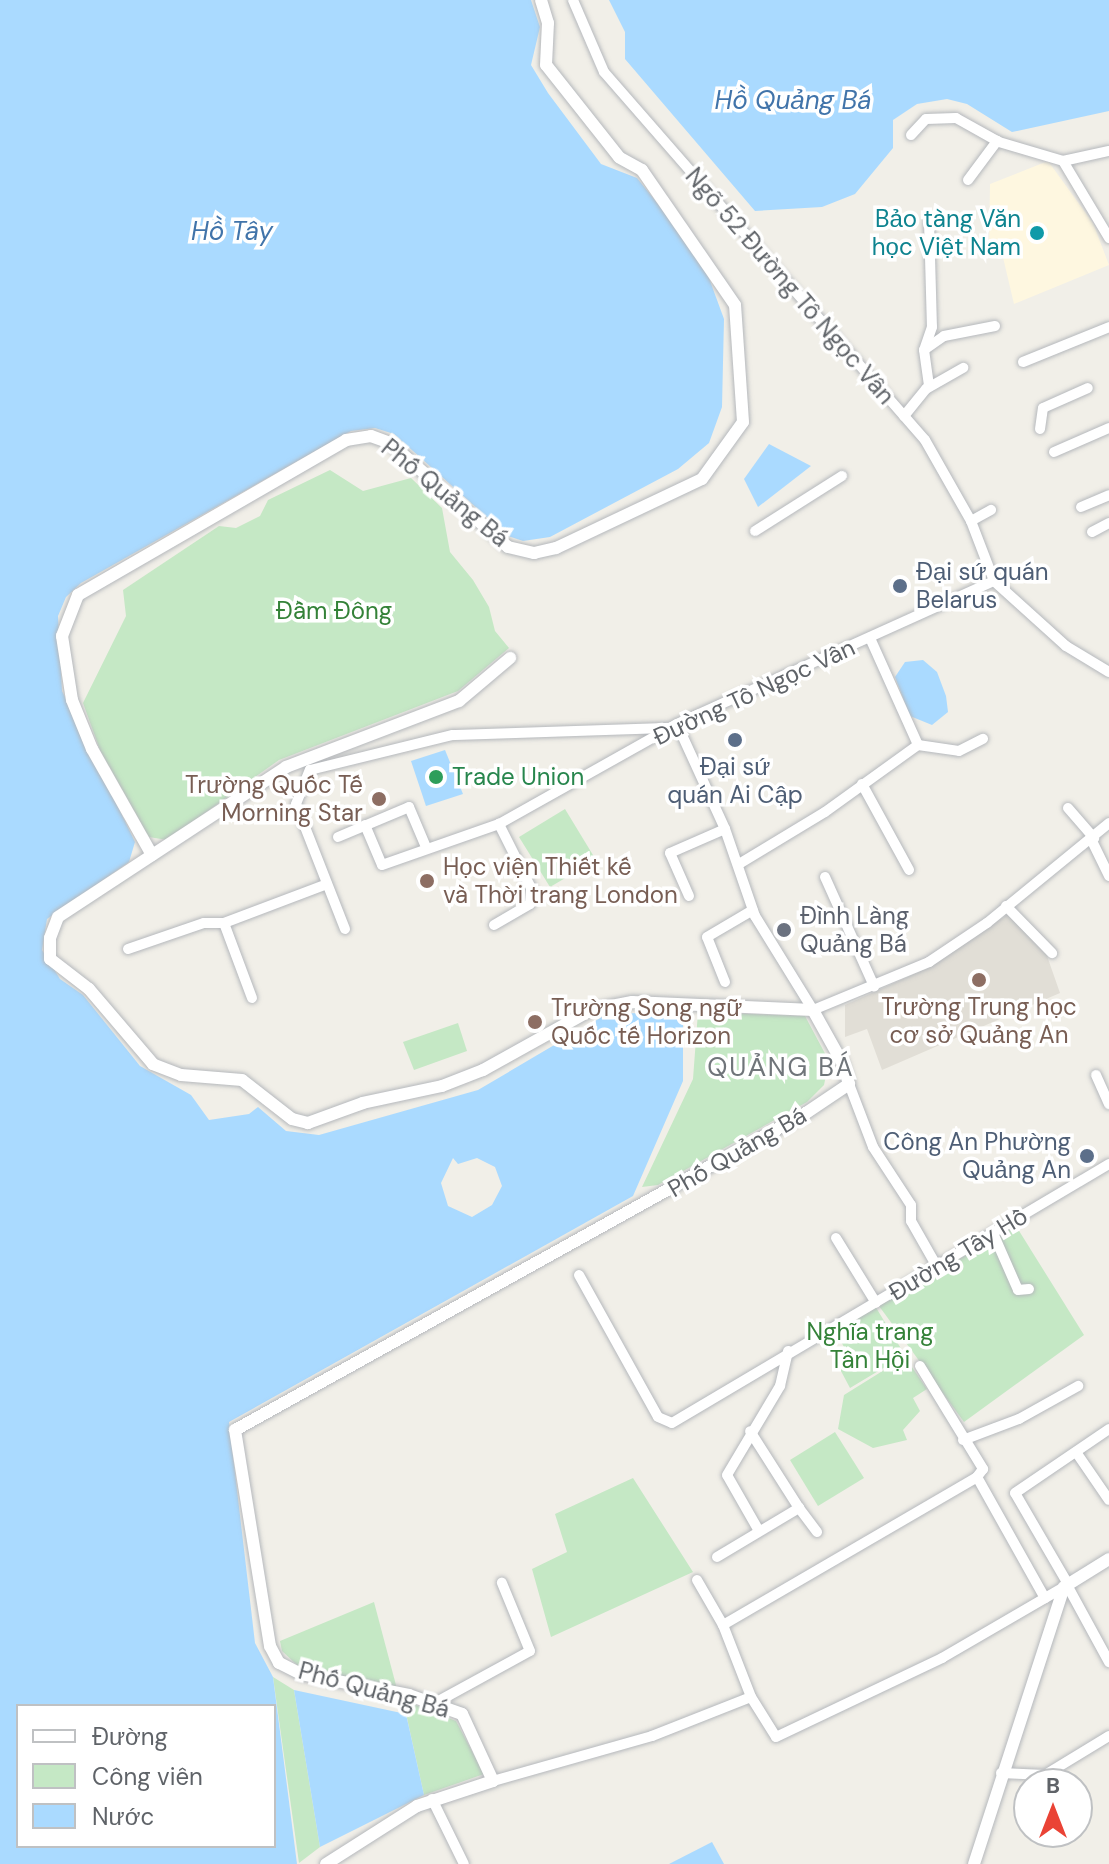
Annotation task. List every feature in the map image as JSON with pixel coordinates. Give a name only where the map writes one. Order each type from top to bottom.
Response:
[{"type":"street","name":"Phố Quảng Bá","points":[[152,855],[92,749],[72,700],[62,636],[78,595],[346,440],[371,436],[390,443],[508,547],[534,553],[556,548],[702,479],[743,422],[735,305],[642,170],[619,157],[546,65],[548,23],[541,0]]},
{"type":"street","name":"Ngõ 52 Đường Tô Ngọc Vân","points":[[573,0],[604,72],[925,440],[971,521],[994,581]]},
{"type":"street","points":[[911,135],[926,119],[956,118],[997,141],[1063,161],[1109,151]]},
{"type":"street","points":[[968,180],[997,141]]},
{"type":"street","points":[[1063,161],[1109,238]]},
{"type":"street","points":[[929,221],[932,327],[924,350],[929,387]]},
{"type":"street","points":[[924,350],[944,336],[995,326]]},
{"type":"street","points":[[1023,362],[1109,327]]},
{"type":"street","points":[[904,416],[929,387],[963,368]]},
{"type":"street","points":[[1040,429],[1043,408],[1088,388]]},
{"type":"street","points":[[1054,452],[1109,428]]},
{"type":"street","points":[[755,531],[842,476]]},
{"type":"street","points":[[1081,507],[1109,495]]},
{"type":"street","points":[[971,521],[991,510]]},
{"type":"street","points":[[1092,532],[1109,523]]},
{"type":"street","points":[[994,581],[1066,646],[1109,672]]},
{"type":"street","name":"Đường Tô Ngọc Vân","points":[[365,825],[382,865],[426,847],[499,824],[674,726],[994,581]]},
{"type":"street","points":[[870,638],[918,745]]},
{"type":"street","points":[[510,658],[459,701],[286,767],[58,917],[50,938],[50,959],[89,989],[153,1064],[181,1075],[242,1080],[292,1119],[308,1123],[483,1070],[591,1010],[632,1002],[813,1010],[874,986],[946,945],[1006,906],[1093,839],[1109,823]]},
{"type":"street","points":[[345,929],[296,804],[310,770],[453,735],[674,726],[725,829],[753,910],[838,1051],[873,1147],[911,1205],[911,1221],[936,1265]]},
{"type":"street","points":[[739,864],[918,745],[959,751],[983,739]]},
{"type":"street","points":[[862,784],[909,870]]},
{"type":"street","points":[[338,837],[409,807],[426,847]]},
{"type":"street","points":[[1068,808],[1093,839],[1109,876]]},
{"type":"street","points":[[494,925],[530,904],[531,888],[499,824]]},
{"type":"street","points":[[689,896],[670,853],[725,829]]},
{"type":"street","points":[[825,877],[874,986]]},
{"type":"street","points":[[128,949],[204,923],[224,923],[327,884]]},
{"type":"street","points":[[1006,906],[1052,953]]},
{"type":"street","points":[[725,982],[707,937],[753,910]]},
{"type":"street","points":[[224,923],[252,998]]},
{"type":"street","points":[[1096,1075],[1109,1104]]},
{"type":"street","name":"Phố Quảng Bá","points":[[493,1781],[462,1714],[435,1703],[301,1674],[279,1663],[270,1646],[235,1430],[720,1162],[849,1084]]},
{"type":"street","name":"Đường Tây Hồ","points":[[579,1275],[658,1417],[666,1423],[1109,1164]]},
{"type":"street","points":[[993,1233],[1015,1287],[1021,1292],[1029,1289]]},
{"type":"street","points":[[836,1238],[876,1303]]},
{"type":"street","points":[[759,1531],[726,1478],[750,1431],[780,1386],[788,1351]]},
{"type":"street","points":[[723,1625],[977,1477],[983,1469],[920,1366]]},
{"type":"street","points":[[963,1440],[1019,1419],[1078,1386]]},
{"type":"street","points":[[1109,1429],[1015,1493],[1109,1662]]},
{"type":"street","points":[[750,1431],[817,1532]]},
{"type":"street","points":[[1076,1452],[1109,1500]]},
{"type":"street","points":[[977,1477],[1045,1598]]},
{"type":"street","points":[[717,1557],[799,1508]]},
{"type":"street","points":[[697,1580],[723,1625],[751,1697],[776,1737],[942,1658],[1109,1559]]},
{"type":"street","points":[[435,1703],[530,1651],[502,1583]]},
{"type":"street","points":[[974,1864],[1001,1773],[1066,1585]]},
{"type":"street","points":[[326,1864],[432,1799],[468,1792],[493,1781],[652,1736],[751,1697]]},
{"type":"street","points":[[1001,1773],[1045,1775],[1109,1736]]},
{"type":"street","points":[[432,1799],[464,1864]]},
{"type":"shaded area","points":[[1048,161],[1093,223],[1109,265],[1014,304],[1001,249],[989,250],[990,184]]},
{"type":"shaded area","name":"Trường Trung học cơ sở Quảng An","points":[[1008,914],[1046,953],[1060,993],[882,1070],[867,1029],[845,1037],[845,1005],[930,967]]},
{"type":"green space","name":"Đầm Đông","points":[[330,470],[363,491],[411,478],[442,508],[450,552],[473,580],[489,607],[495,631],[509,648],[458,691],[279,760],[167,840],[149,837],[100,750],[83,703],[126,616],[123,590],[219,526],[236,528],[260,516],[268,500]]},
{"type":"green space","points":[[565,809],[596,860],[550,887],[519,837]]},
{"type":"green space","points":[[698,1012],[805,1016],[829,1061],[824,1085],[807,1102],[658,1185],[642,1187],[693,1079]]},
{"type":"green space","points":[[458,1023],[467,1051],[414,1070],[403,1042]]},
{"type":"green space","points":[[1016,1226],[1084,1335],[964,1422],[879,1306]]},
{"type":"green space","name":"Nghĩa trang Tân Hội","points":[[875,1306],[905,1355],[850,1388],[833,1356],[844,1347],[834,1329]]},
{"type":"green space","points":[[905,1357],[927,1389],[913,1398],[920,1411],[903,1430],[907,1440],[873,1448],[838,1429],[844,1395]]},
{"type":"green space","points":[[835,1432],[864,1478],[818,1506],[790,1460]]},
{"type":"green space","points":[[633,1478],[693,1572],[551,1637],[532,1569],[567,1552],[555,1514]]},
{"type":"green space","points":[[374,1602],[397,1689],[297,1665],[282,1651],[280,1641]]},
{"type":"green space","points":[[273,1677],[294,1690],[320,1847],[299,1863]]},
{"type":"green space","points":[[403,1700],[456,1721],[484,1774],[424,1795]]},
{"type":"water","name":"Hồ Tây","points":[[0,0],[531,0],[540,27],[531,65],[601,164],[637,178],[702,259],[724,319],[722,407],[709,443],[678,469],[550,537],[523,541],[508,536],[394,434],[375,428],[351,431],[81,583],[66,597],[58,616],[62,691],[135,842],[129,862],[47,919],[42,950],[60,979],[83,995],[140,1066],[191,1095],[209,1120],[249,1114],[258,1107],[286,1131],[319,1135],[478,1090],[607,1014],[673,1012],[682,1015],[683,1081],[633,1196],[229,1422],[255,1643],[273,1677],[297,1864],[0,1864]]},
{"type":"water","name":"Hồ Quảng Bá","points":[[609,0],[1109,0],[1109,111],[1012,132],[967,104],[947,99],[917,104],[893,120],[893,148],[855,194],[822,207],[755,211],[625,59],[625,32]]},
{"type":"water","points":[[769,444],[811,466],[758,507],[744,479]]},
{"type":"water","points":[[923,660],[937,672],[946,696],[948,712],[932,725],[910,716],[895,677],[905,662]]},
{"type":"water","name":"Trade Union","points":[[445,750],[463,794],[426,806],[411,761]]},
{"type":"water","points":[[294,1690],[406,1714],[424,1795],[320,1847]]},
{"type":"water","points":[[712,1842],[724,1864],[669,1864]]},
{"type":"pier","points":[[453,1158],[458,1164],[477,1158],[495,1167],[502,1186],[492,1205],[472,1217],[448,1206],[441,1183]]},
{"type":"place","name":"Bảo tàng Văn học Việt Nam","points":[[1037,233]]},
{"type":"place","name":"Đại sứ quán Belarus","points":[[900,586]]},
{"type":"place","name":"Đại sứ quán Ai Cập","points":[[735,740]]},
{"type":"place","name":"Trade Union","points":[[436,777]]},
{"type":"place","name":"Trường Quốc Tế Morning Star","points":[[379,799]]},
{"type":"place","name":"Học viện Thiết kế và Thời trang London","points":[[427,881]]},
{"type":"place","name":"Đình Làng Quảng Bá","points":[[784,930]]},
{"type":"place","name":"Trường Trung học cơ sở Quảng An","points":[[979,980]]},
{"type":"place","name":"Trường Song ngữ Quốc tế Horizon","points":[[535,1022]]},
{"type":"place","name":"Công An Phường Quảng An","points":[[1087,1156]]},
{"type":"district","name":"QUẢNG BÁ","points":[[781,1068]]}]
